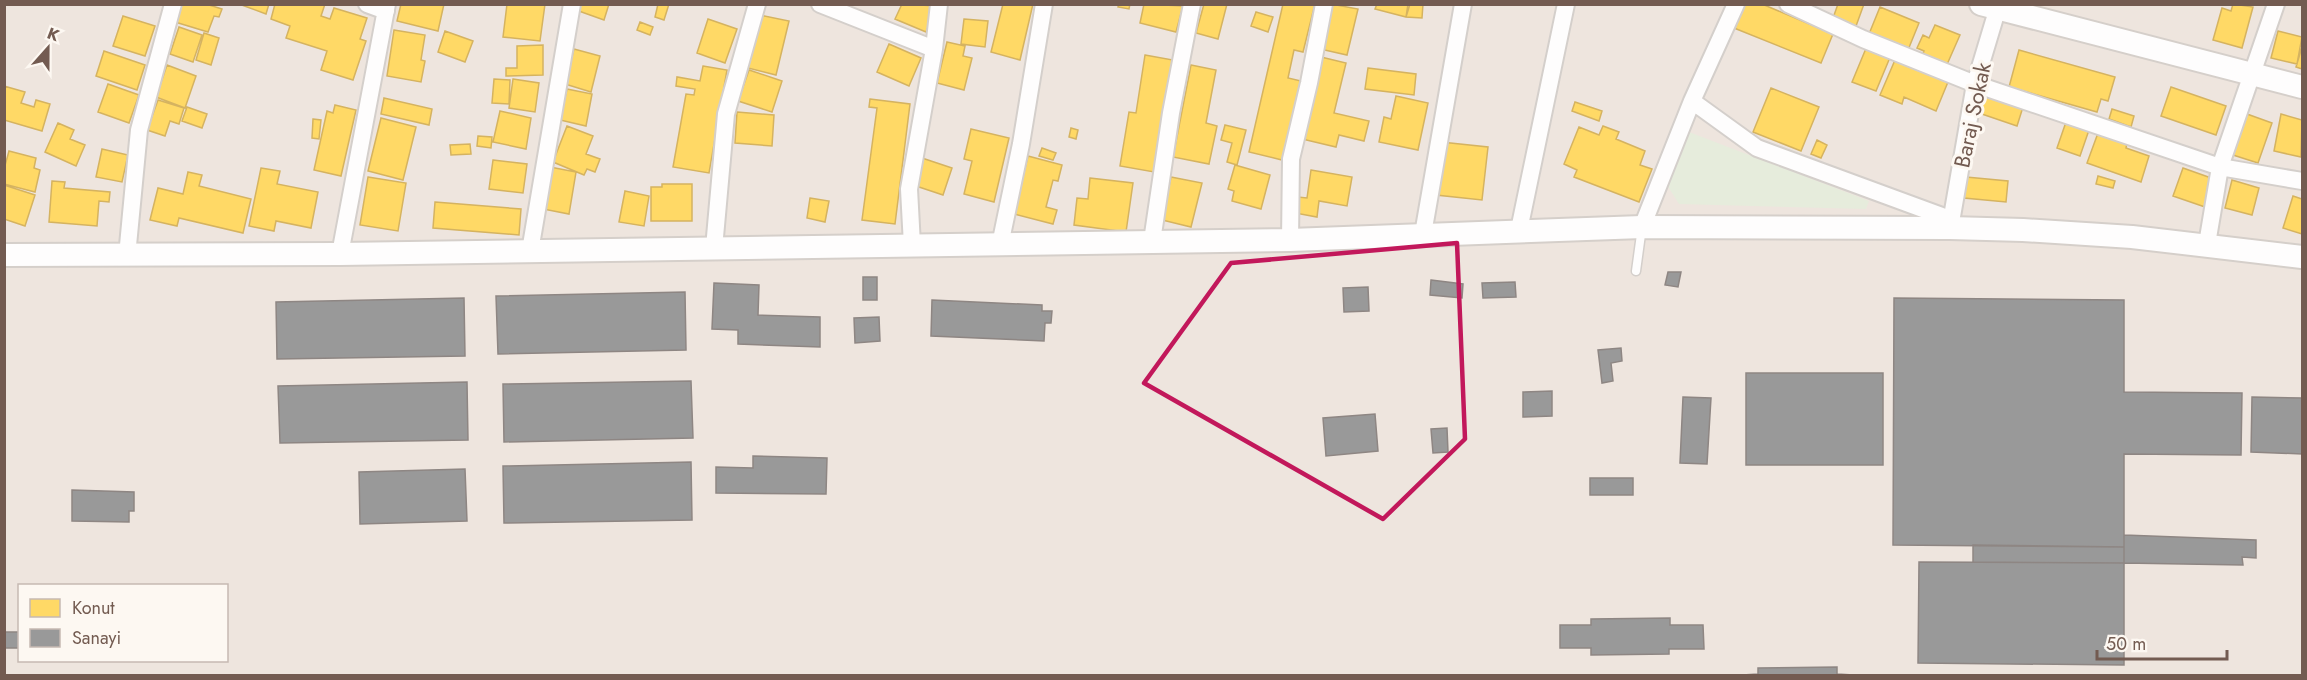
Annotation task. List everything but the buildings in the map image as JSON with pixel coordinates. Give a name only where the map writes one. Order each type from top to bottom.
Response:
[{"type":"street","points":[[128,256],[139,130],[173,4]]},
{"type":"street","points":[[340,255],[386,8],[367,4]]},
{"type":"street","points":[[530,250],[572,4]]},
{"type":"street","points":[[714,248],[726,114],[757,4]]},
{"type":"street","points":[[820,4],[934,49]]},
{"type":"street","points":[[912,245],[909,189],[934,49],[939,4]]},
{"type":"street","points":[[1000,245],[1044,4]]},
{"type":"street","points":[[1152,241],[1171,113],[1192,4]]},
{"type":"street","points":[[1290,240],[1291,159],[1309,83],[1323,4]]},
{"type":"street","points":[[1423,234],[1463,4]]},
{"type":"street","points":[[1520,230],[1566,4]]},
{"type":"street","points":[[1642,227],[1692,101],[1736,4]]},
{"type":"street","points":[[1788,4],[1863,39],[1975,84],[2220,167],[2302,181]]},
{"type":"street","points":[[2207,244],[2220,167],[2254,74],[2276,4]]},
{"type":"street","points":[[1993,6],[2302,87]]},
{"type":"street","name":"Baraj Sokak","points":[[1950,223],[1975,84],[1993,6]]},
{"type":"street","points":[[1692,101],[1757,148],[1950,223]]},
{"type":"street","points":[[4,255],[340,255],[530,250],[1000,245],[1290,240],[1642,227],[1950,223],[2207,244],[2302,257]]},
{"type":"lane","points":[[1636,271],[1642,227]]},
{"type":"highlighted area","points":[[1457,243],[1465,439],[1383,519],[1144,383],[1231,263]]},
{"type":"shaded area","points":[[4,5],[2302,5],[2302,675],[5,675]]},
{"type":"green space","points":[[1689,132],[1869,201],[1866,209],[1679,204],[1665,182]]}]
